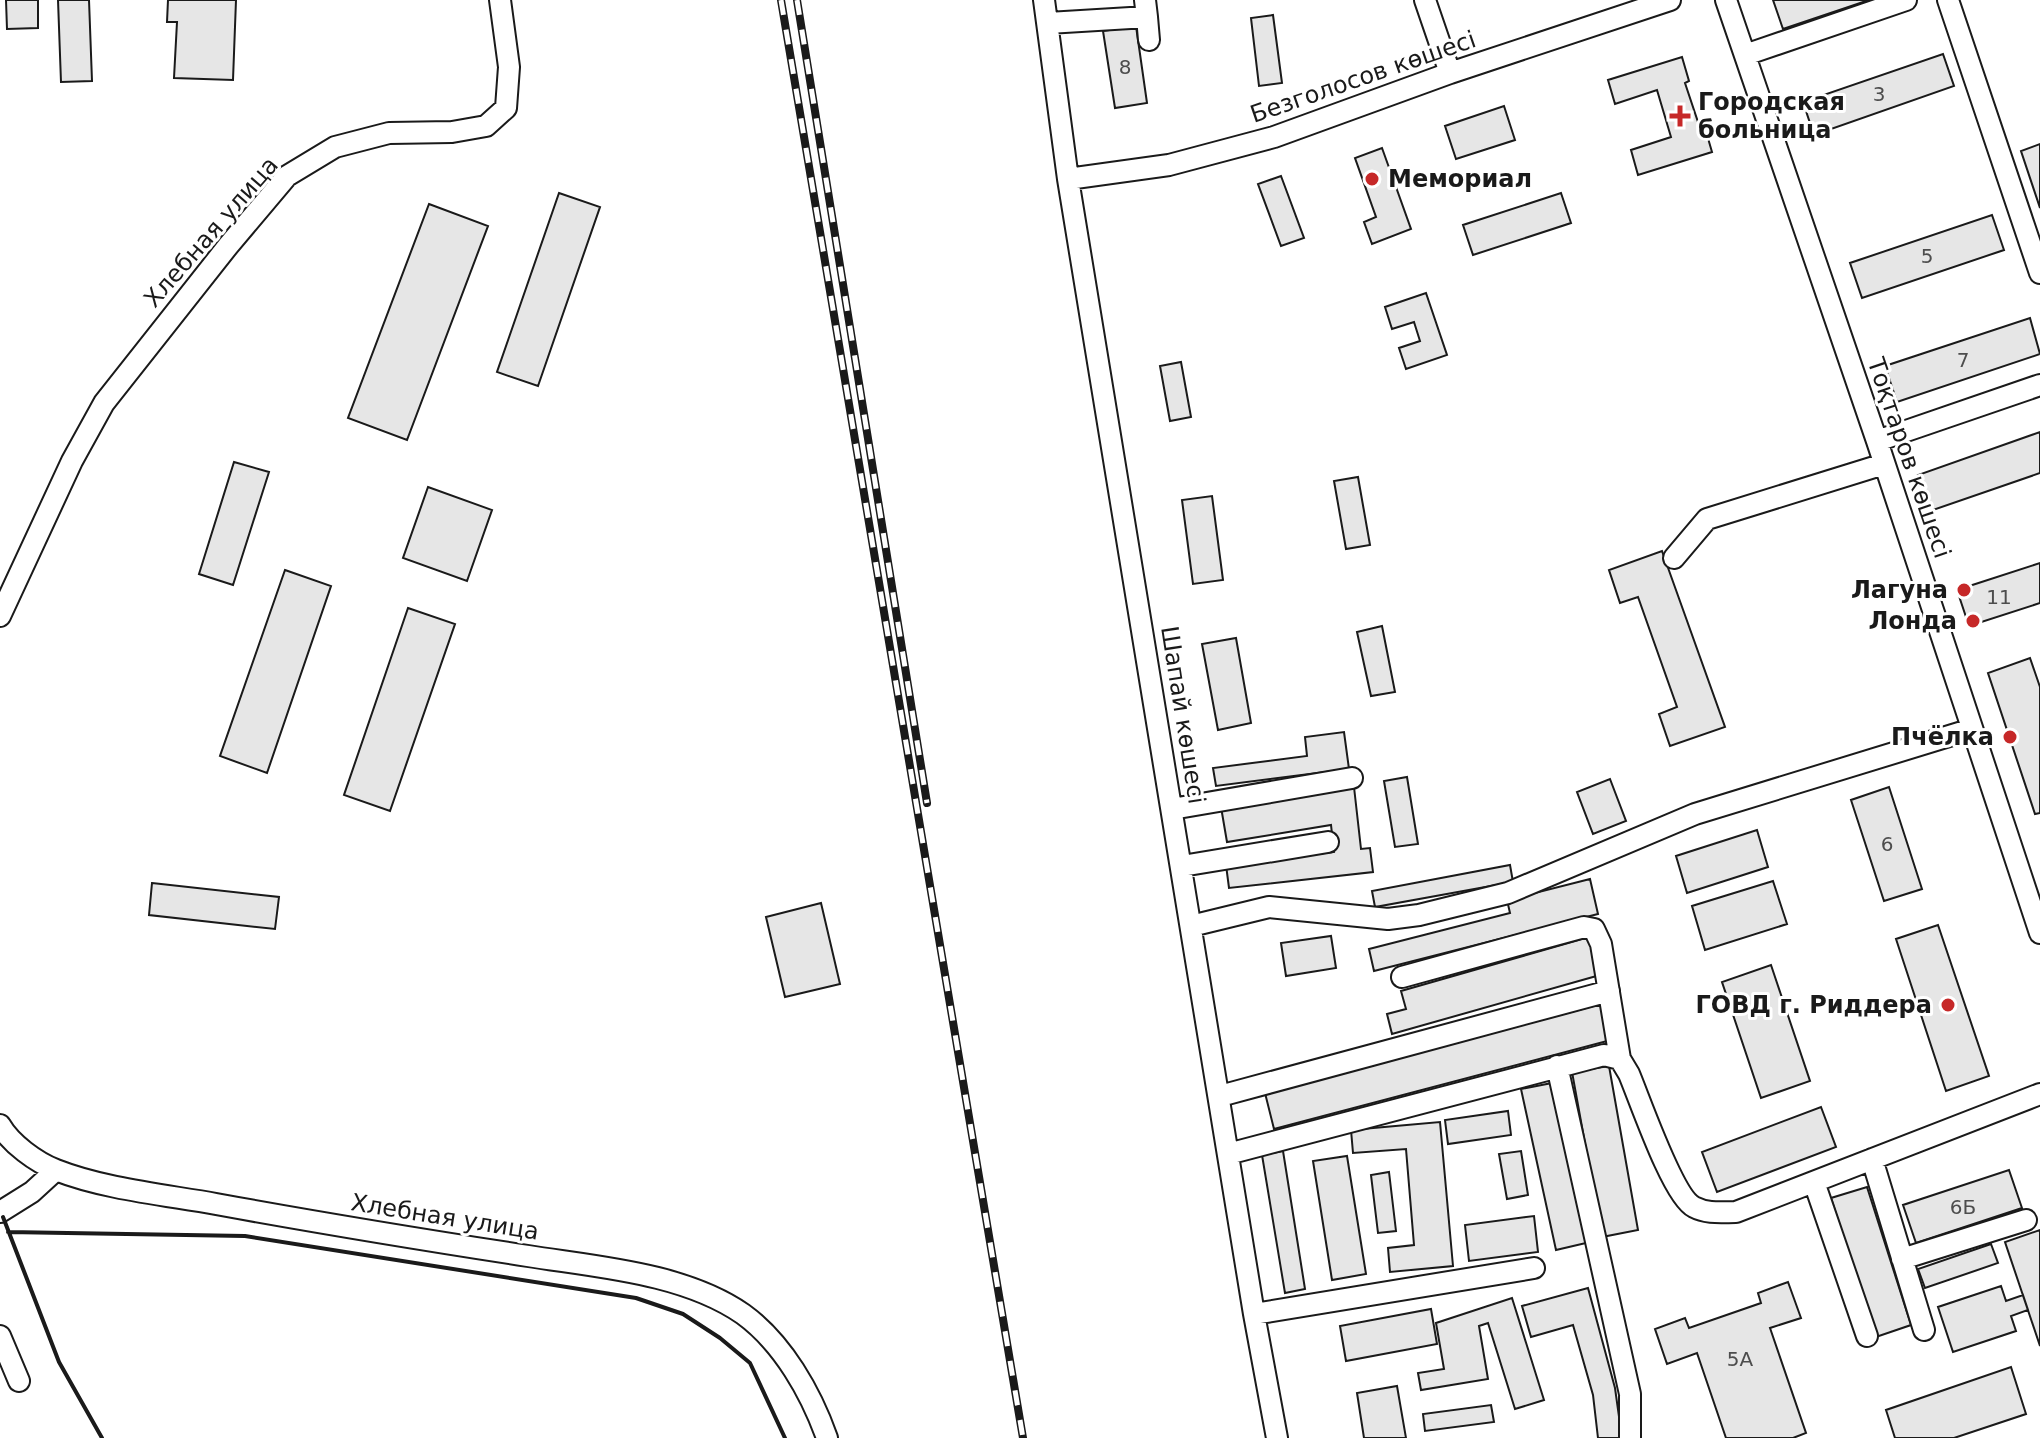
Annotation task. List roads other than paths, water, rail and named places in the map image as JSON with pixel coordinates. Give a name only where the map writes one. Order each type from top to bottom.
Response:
[{"type":"street","name":"Хлебная улица","points":[[0,616],[72,461],[104,403],[287,176],[335,147],[389,133],[452,132],[486,126],[506,108],[509,67],[500,0]]},
{"type":"street","name":"Шапай көшесі","points":[[1044,0],[1068,179],[1277,1438]]},
{"type":"street","points":[[1425,0],[1450,73]]},
{"type":"street","name":"Безголосов көшесі","points":[[1068,179],[1169,165],[1274,137],[1450,73],[1670,0]]},
{"type":"street","name":"Тоқтаров көшесі","points":[[1726,0],[1877,441],[2040,933]]},
{"type":"street","points":[[1745,55],[1906,0]]},
{"type":"street","points":[[1948,0],[2040,273]]},
{"type":"street","points":[[1048,23],[1146,8],[1149,40]]},
{"type":"street","points":[[1877,441],[2040,385]]},
{"type":"street","points":[[1674,558],[1707,519],[1884,464]]},
{"type":"street","points":[[1191,926],[1269,907],[1388,919],[1419,915],[1508,893],[1695,814],[1972,729]]},
{"type":"street","points":[[1172,809],[1352,778]]},
{"type":"street","points":[[1182,866],[1328,842]]},
{"type":"street","points":[[1402,977],[1584,927],[1594,929],[1601,944],[1620,1059],[1672,1179],[1690,1206],[1708,1212],[1736,1212],[2040,1094]]},
{"type":"street","points":[[1220,1096],[1609,991]]},
{"type":"street","points":[[1228,1154],[1557,1066],[1604,1055],[1620,1059]]},
{"type":"street","points":[[1557,1066],[1630,1394],[1630,1438]]},
{"type":"street","name":"Хлебная улица","points":[[0,1125],[30,1155],[56,1170],[122,1188],[352,1229],[639,1274],[701,1292],[744,1315],[789,1360],[818,1413],[827,1438]]},
{"type":"street","points":[[1872,1159],[1924,1330]]},
{"type":"street","points":[[0,1212],[32,1192],[56,1170]]},
{"type":"street","points":[[1814,1182],[1867,1336]]},
{"type":"street","points":[[1902,1259],[2026,1220]]},
{"type":"street","points":[[1254,1314],[1534,1268]]},
{"type":"street","points":[[0,1336],[19,1381]]},
{"type":"railway","points":[[781,0],[1023,1438]]},
{"type":"railway","points":[[797,0],[927,803]]},
{"type":"place","name":"Городская больница","points":[[1680,116]]},
{"type":"place","name":"Мемориал","points":[[1372,179]]},
{"type":"place","name":"Лагуна","points":[[1964,590]]},
{"type":"place","name":"Лонда","points":[[1973,621]]},
{"type":"place","name":"Пчёлка","points":[[2010,737]]},
{"type":"place","name":"ГОВД г. Риддера","points":[[1948,1005]]}]
